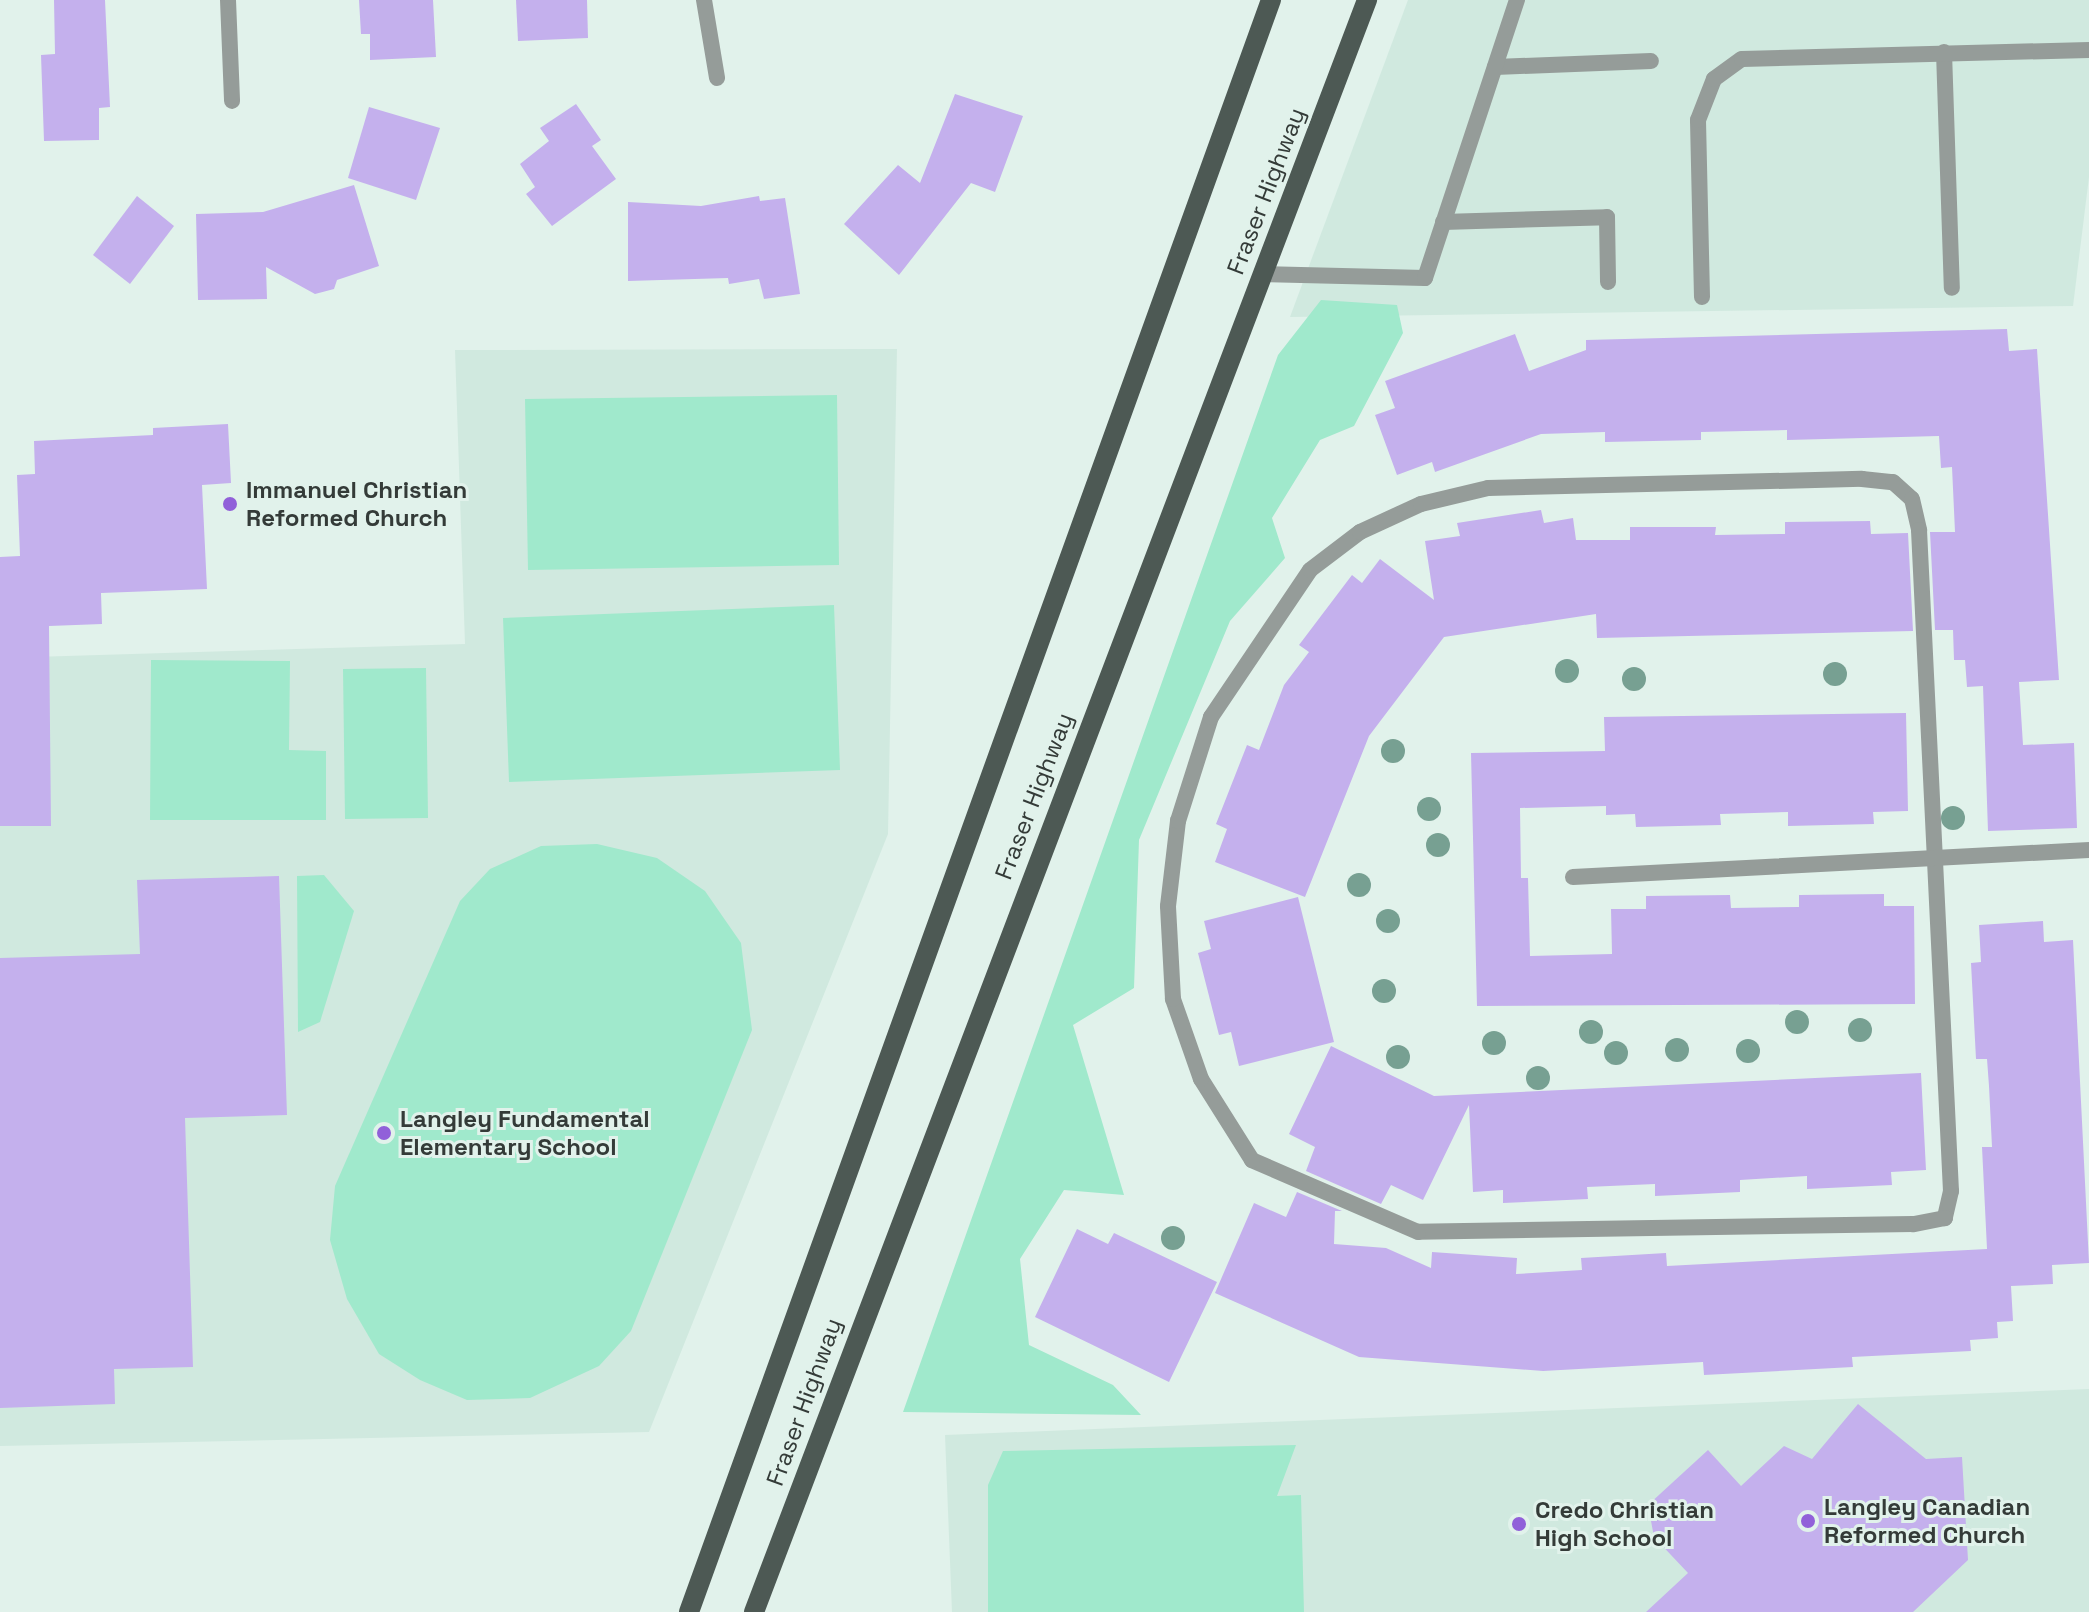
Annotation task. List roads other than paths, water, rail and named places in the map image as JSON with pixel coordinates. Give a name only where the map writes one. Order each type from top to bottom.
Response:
[{"type":"main road","name":"Fraser Highway","points":[[689,1612],[1271,0]]},
{"type":"main road","name":"Fraser Highway","points":[[754,1612],[1367,0]]},
{"type":"street","points":[[228,0],[232,101]]},
{"type":"street","points":[[704,0],[717,78]]},
{"type":"street","points":[[1262,274],[1425,278],[1517,0]]},
{"type":"street","points":[[1702,297],[1698,120],[1714,79],[1742,59],[2089,50]]},
{"type":"street","points":[[1944,52],[1952,288]]},
{"type":"street","points":[[1495,67],[1651,61]]},
{"type":"street","points":[[1443,222],[1607,217],[1608,282]]},
{"type":"street","points":[[1862,479],[1893,482],[1912,499],[1919,530],[1938,859],[1951,1191],[1945,1218],[1913,1224],[1418,1232],[1252,1160],[1201,1079],[1173,999],[1168,906],[1178,821],[1211,717],[1310,570],[1360,532],[1421,504],[1488,488],[1862,479]]},
{"type":"street","points":[[1573,877],[2089,850]]},
{"type":"place","name":"Immanuel Christian Reformed Church","points":[[230,504]]},
{"type":"place","name":"Langley Fundamental Elementary School","points":[[384,1133]]},
{"type":"place","name":"Langley Canadian Reformed Church","points":[[1808,1521]]},
{"type":"place","name":"Credo Christian High School","points":[[1519,1524]]}]
